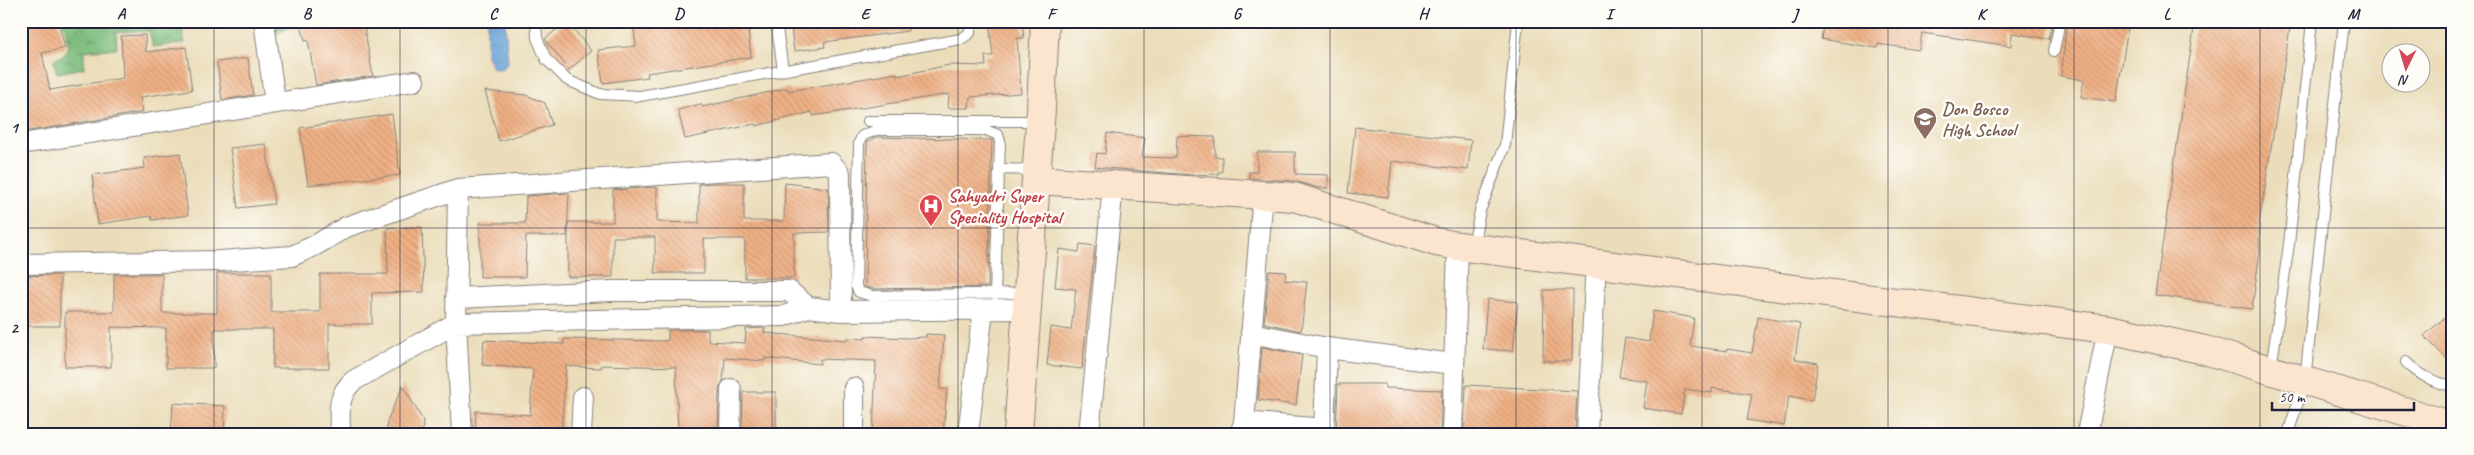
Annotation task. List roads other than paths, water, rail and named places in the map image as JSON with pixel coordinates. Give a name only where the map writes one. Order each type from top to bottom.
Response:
[{"type":"street","points":[[264,21],[275,103]]},
{"type":"street","points":[[968,434],[1008,300],[1028,173],[1040,121],[1045,21]]},
{"type":"street","points":[[21,144],[414,81]]},
{"type":"street","points":[[21,264],[220,261],[292,256],[316,245],[346,226],[458,189],[831,162],[840,172],[841,311]]},
{"type":"street","points":[[1028,173],[1113,185],[1294,197],[1436,242],[1466,247],[1596,262],[2108,329],[2204,350],[2453,426]]},
{"type":"street","points":[[1089,434],[1113,185]]},
{"type":"street","points":[[458,189],[456,323],[462,434]]},
{"type":"street","points":[[1263,194],[1242,428],[1324,431],[1327,348]]},
{"type":"street","points":[[1452,434],[1453,364],[1466,247]]},
{"type":"street","points":[[1586,434],[1596,262]]},
{"type":"street","points":[[456,298],[612,291],[789,291],[808,307]]},
{"type":"street","points":[[340,434],[342,391],[353,381],[456,323],[784,316],[808,307],[841,311],[1008,300]]},
{"type":"street","points":[[1008,300],[1018,434]]},
{"type":"street","points":[[2087,434],[2108,329]]},
{"type":"street","points":[[1251,333],[1327,348],[1453,364]]},
{"type":"street","points":[[854,388],[854,434]]},
{"type":"street","points":[[730,434],[731,389]]},
{"type":"street","points":[[581,434],[584,397]]},
{"type":"lane","points":[[536,21],[537,38],[546,59],[567,80],[600,94],[640,96],[961,38],[970,33],[970,21]]},
{"type":"lane","points":[[776,21],[783,70]]},
{"type":"lane","points":[[1466,247],[1505,145],[1518,21]]},
{"type":"lane","points":[[2054,51],[2060,21]]},
{"type":"lane","points":[[2271,370],[2289,244],[2312,21]]},
{"type":"lane","points":[[2288,434],[2305,380],[2344,21]]},
{"type":"lane","points":[[868,121],[1040,121]]},
{"type":"lane","points":[[876,130],[986,130],[998,135],[1008,300],[872,296],[860,292],[856,286],[859,143],[862,136],[876,130]]},
{"type":"lane","points":[[999,169],[1028,173]]},
{"type":"lane","points":[[2406,362],[2416,372],[2438,384],[2453,386]]},
{"type":"water","points":[[487,21],[505,22],[508,63],[500,70],[493,68],[487,56]]},
{"type":"place","name":"Don Bosco High School","points":[[1925,140]]},
{"type":"place","name":"Sahyadri Super Speciality Hospital","points":[[931,227]]}]
